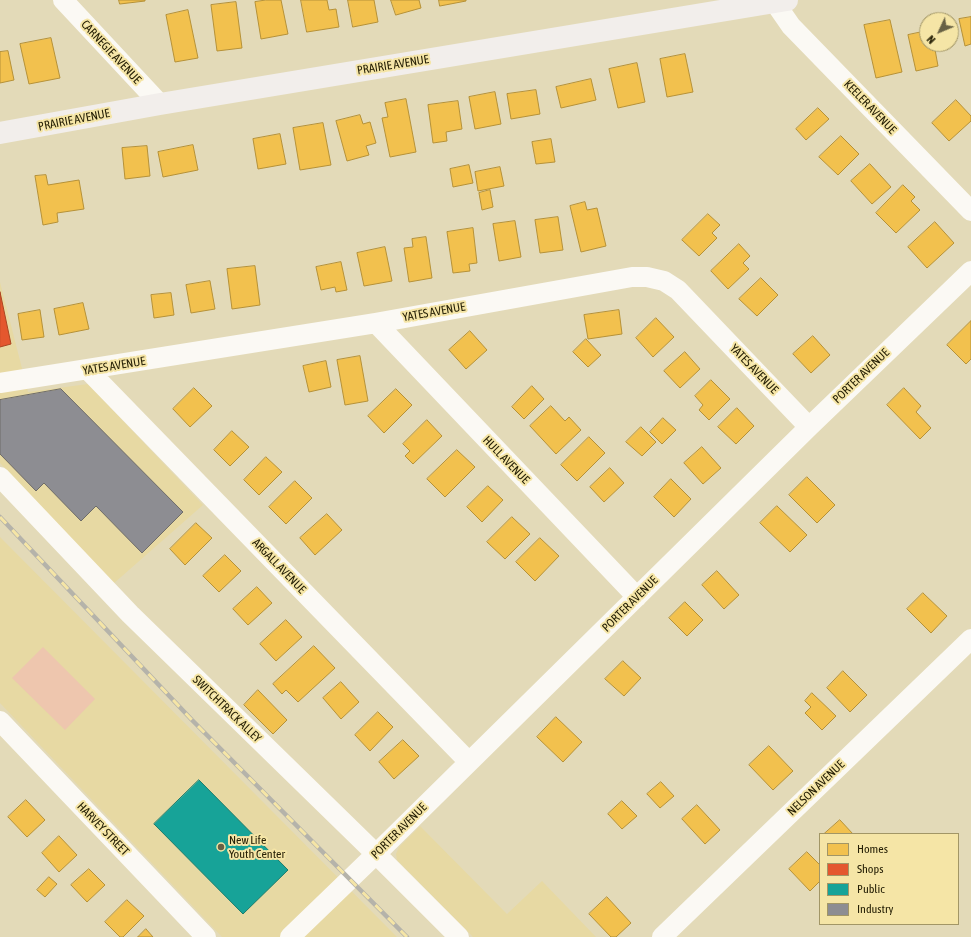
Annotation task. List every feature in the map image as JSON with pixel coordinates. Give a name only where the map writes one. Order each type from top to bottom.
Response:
[{"type":"main road","name":"PRAIRIE AVENUE","points":[[0,133],[160,104],[778,1]]},
{"type":"street","name":"CARNEGIE AVENUE","points":[[63,0],[160,104]]},
{"type":"street","name":"KEELER AVENUE","points":[[778,1],[790,26],[971,211]]},
{"type":"street","name":"PORTER AVENUE","points":[[290,937],[809,427],[971,271]]},
{"type":"street","name":"YATES AVENUE","points":[[0,384],[376,323],[632,277],[664,281],[678,290],[809,427]]},
{"type":"street","name":"HULL AVENUE","points":[[376,323],[637,597]]},
{"type":"street","name":"ARGALL AVENUE","points":[[88,370],[469,762]]},
{"type":"street","name":"SWITCHTRACK ALLEY","points":[[0,477],[130,614],[459,937]]},
{"type":"street","name":"NELSON AVENUE","points":[[662,937],[971,639]]},
{"type":"street","name":"HARVEY STREET","points":[[0,721],[206,937]]},
{"type":"shaded area","points":[[0,282],[28,392],[88,384],[203,505],[113,584],[0,463]]},
{"type":"shaded area","points":[[0,537],[397,937],[222,937],[0,703]]},
{"type":"shaded area","points":[[43,647],[95,699],[65,730],[12,678]]},
{"type":"shaded area","points":[[420,826],[507,914],[542,881],[596,937],[473,937],[397,860],[396,854],[399,847]]},
{"type":"building: Homes","points":[[119,0],[145,0],[145,1],[120,4]]},
{"type":"building: Homes","points":[[281,0],[288,34],[261,39],[255,2]]},
{"type":"building: Homes","points":[[301,0],[327,0],[329,10],[336,9],[339,27],[307,32]]},
{"type":"building: Homes","points":[[348,0],[374,0],[378,22],[353,27]]},
{"type":"building: Homes","points":[[391,0],[419,0],[421,8],[396,15]]},
{"type":"building: Homes","points":[[439,0],[466,0],[466,1],[440,6]]},
{"type":"building: Homes","points":[[236,2],[242,48],[217,51],[211,5]]},
{"type":"building: Homes","points":[[188,10],[198,58],[175,62],[166,15]]},
{"type":"building: Homes","points":[[971,17],[971,44],[965,46],[959,19]]},
{"type":"building: Homes","points":[[890,20],[902,72],[876,78],[864,25]]},
{"type":"building: Homes","points":[[919,33],[919,52],[935,52],[938,66],[916,71],[908,35]]},
{"type":"building: Homes","points":[[51,38],[60,78],[29,84],[20,44]]},
{"type":"building: Homes","points":[[8,51],[14,80],[0,83],[0,52]]},
{"type":"building: Homes","points":[[685,54],[693,92],[667,97],[660,59]]},
{"type":"building: Homes","points":[[637,63],[645,102],[618,108],[609,69]]},
{"type":"building: Homes","points":[[591,79],[596,100],[561,108],[556,87]]},
{"type":"building: Homes","points":[[536,90],[540,114],[511,119],[507,94]]},
{"type":"building: Homes","points":[[495,92],[501,124],[475,129],[469,97]]},
{"type":"building: Homes","points":[[406,99],[416,152],[390,157],[382,118],[388,117],[385,103]]},
{"type":"building: Homes","points":[[956,100],[971,116],[971,121],[949,141],[932,123]]},
{"type":"building: Homes","points":[[458,101],[462,129],[446,132],[447,141],[433,143],[428,105]]},
{"type":"building: Homes","points":[[818,108],[829,119],[806,140],[796,129]]},
{"type":"building: Homes","points":[[360,115],[363,124],[370,122],[376,143],[366,146],[369,155],[347,161],[336,121]]},
{"type":"building: Homes","points":[[323,123],[331,165],[300,170],[293,128]]},
{"type":"building: Homes","points":[[280,134],[286,164],[258,169],[253,139]]},
{"type":"building: Homes","points":[[841,136],[859,154],[838,175],[819,157]]},
{"type":"building: Homes","points":[[551,139],[555,162],[536,164],[532,142]]},
{"type":"building: Homes","points":[[193,145],[198,170],[163,177],[158,152]]},
{"type":"building: Homes","points":[[147,146],[150,176],[125,179],[122,148]]},
{"type":"building: Homes","points":[[870,164],[891,187],[872,204],[851,181]]},
{"type":"building: Homes","points":[[469,165],[473,183],[453,187],[450,169]]},
{"type":"building: Homes","points":[[500,167],[504,186],[478,191],[475,172]]},
{"type":"building: Homes","points":[[46,175],[48,185],[79,180],[84,209],[57,213],[58,222],[43,225],[35,176]]},
{"type":"building: Homes","points":[[903,185],[915,197],[911,201],[920,210],[896,233],[876,213]]},
{"type":"building: Homes","points":[[490,190],[493,207],[482,210],[479,193]]},
{"type":"building: Homes","points":[[585,202],[587,210],[597,208],[606,246],[581,252],[570,206]]},
{"type":"building: Homes","points":[[708,214],[720,225],[712,233],[717,238],[699,256],[682,240]]},
{"type":"building: Homes","points":[[558,217],[563,250],[540,253],[535,220]]},
{"type":"building: Homes","points":[[515,221],[521,257],[499,261],[493,224]]},
{"type":"building: Homes","points":[[935,222],[954,243],[927,268],[908,247]]},
{"type":"building: Homes","points":[[473,228],[477,263],[469,264],[470,271],[453,273],[447,232]]},
{"type":"building: Homes","points":[[426,237],[432,278],[409,282],[404,248],[413,247],[412,239]]},
{"type":"building: Homes","points":[[739,244],[750,256],[743,263],[749,269],[728,289],[711,271]]},
{"type":"building: Homes","points":[[385,247],[392,281],[364,286],[357,253]]},
{"type":"building: Homes","points":[[341,262],[347,290],[336,292],[335,287],[321,290],[316,267]]},
{"type":"building: Homes","points":[[255,266],[260,305],[232,309],[227,269]]},
{"type":"building: Homes","points":[[761,278],[778,295],[757,316],[739,299]]},
{"type":"building: Homes","points":[[210,281],[215,309],[191,313],[186,285]]},
{"type":"building: Homes","points":[[171,293],[174,315],[154,318],[151,295]]},
{"type":"building: Homes","points":[[83,303],[89,329],[59,335],[54,309]]},
{"type":"building: Homes","points":[[40,310],[44,337],[22,340],[18,314]]},
{"type":"building: Homes","points":[[619,310],[622,334],[588,339],[584,315]]},
{"type":"building: Homes","points":[[656,318],[674,337],[653,357],[636,338]]},
{"type":"building: Homes","points":[[971,321],[971,359],[966,364],[947,345]]},
{"type":"building: Homes","points":[[470,331],[487,350],[466,369],[449,350]]},
{"type":"building: Homes","points":[[813,336],[830,355],[811,373],[793,354]]},
{"type":"building: Homes","points":[[586,339],[601,355],[588,367],[573,352]]},
{"type":"building: Homes","points":[[685,352],[700,369],[680,388],[664,371]]},
{"type":"building: Homes","points":[[360,356],[368,401],[345,405],[337,360]]},
{"type":"building: Homes","points":[[326,361],[331,387],[309,392],[303,366]]},
{"type":"building: Homes","points":[[711,380],[730,399],[709,420],[699,410],[703,405],[695,396]]},
{"type":"building: Homes","points":[[532,386],[544,399],[524,419],[512,407]]},
{"type":"building: Homes","points":[[194,388],[212,406],[190,427],[173,409]]},
{"type":"building: Homes","points":[[904,388],[921,406],[916,412],[931,428],[920,439],[887,405]]},
{"type":"building: Homes","points":[[396,389],[412,405],[384,433],[368,416]]},
{"type":"building: Homes","points":[[551,406],[565,421],[569,417],[581,430],[556,454],[530,426]]},
{"type":"building: Homes","points":[[737,408],[754,426],[736,444],[718,427]]},
{"type":"building: Homes","points":[[663,418],[676,430],[662,444],[650,432]]},
{"type":"building: Homes","points":[[427,420],[442,436],[413,464],[405,456],[410,451],[403,444]]},
{"type":"building: Homes","points":[[641,427],[656,442],[642,456],[626,442]]},
{"type":"building: Homes","points":[[232,431],[249,447],[230,466],[214,450]]},
{"type":"building: Homes","points":[[589,437],[605,453],[577,481],[561,465]]},
{"type":"building: Homes","points":[[702,447],[721,468],[703,484],[684,463]]},
{"type":"building: Homes","points":[[457,450],[475,467],[445,497],[427,479]]},
{"type":"building: Homes","points":[[266,457],[282,472],[259,495],[244,480]]},
{"type":"building: Homes","points":[[610,468],[624,483],[604,502],[590,487]]},
{"type":"building: Homes","points":[[807,477],[835,505],[817,523],[789,495]]},
{"type":"building: Homes","points":[[671,479],[691,499],[674,517],[654,497]]},
{"type":"building: Homes","points":[[295,481],[312,498],[286,524],[269,507]]},
{"type":"building: Homes","points":[[488,486],[503,500],[482,522],[467,507]]},
{"type":"building: Homes","points":[[777,506],[807,535],[790,552],[760,523]]},
{"type":"building: Homes","points":[[327,514],[342,530],[315,555],[300,538]]},
{"type":"building: Homes","points":[[512,517],[530,534],[505,559],[487,542]]},
{"type":"building: Homes","points":[[196,523],[212,538],[185,565],[170,549]]},
{"type":"building: Homes","points":[[540,538],[559,556],[535,581],[516,562]]},
{"type":"building: Homes","points":[[225,555],[241,571],[219,592],[203,576]]},
{"type":"building: Homes","points":[[717,571],[739,595],[724,609],[702,585]]},
{"type":"building: Homes","points":[[257,587],[272,603],[248,625],[233,609]]},
{"type":"building: Homes","points":[[923,593],[947,616],[931,633],[907,609]]},
{"type":"building: Homes","points":[[685,602],[703,620],[687,636],[669,618]]},
{"type":"building: Homes","points":[[286,620],[302,637],[276,661],[260,644]]},
{"type":"building: Homes","points":[[314,646],[335,668],[298,702],[286,690],[282,694],[273,684]]},
{"type":"building: Homes","points":[[623,661],[641,678],[624,696],[605,679]]},
{"type":"building: Homes","points":[[843,671],[867,695],[850,712],[827,688]]},
{"type":"building: Homes","points":[[341,682],[359,702],[341,719],[323,698]]},
{"type":"building: Homes","points":[[258,690],[287,720],[273,734],[244,705]]},
{"type":"building: Homes","points":[[812,693],[836,716],[822,730],[805,713],[811,707],[805,701]]},
{"type":"building: Homes","points":[[378,712],[393,727],[370,751],[355,735]]},
{"type":"building: Homes","points":[[556,717],[582,742],[563,762],[537,737]]},
{"type":"building: Homes","points":[[403,740],[419,756],[394,779],[379,762]]},
{"type":"building: Homes","points":[[769,746],[793,771],[773,790],[749,765]]},
{"type":"building: Homes","points":[[661,782],[674,796],[660,808],[647,794]]},
{"type":"building: Homes","points":[[26,800],[45,820],[27,837],[8,817]]},
{"type":"building: Homes","points":[[622,801],[637,816],[622,829],[608,814]]},
{"type":"building: Homes","points":[[697,805],[720,830],[705,844],[682,819]]},
{"type":"building: Homes","points":[[840,820],[852,833],[825,833]]},
{"type":"building: Homes","points":[[59,836],[77,855],[59,872],[42,853]]},
{"type":"building: Homes","points":[[807,852],[819,864],[819,882],[810,891],[789,869]]},
{"type":"building: Homes","points":[[89,869],[105,885],[87,902],[71,885]]},
{"type":"building: Homes","points":[[49,877],[57,884],[45,897],[37,890]]},
{"type":"building: Homes","points":[[607,897],[631,923],[616,937],[611,937],[589,914]]},
{"type":"building: Homes","points":[[127,900],[144,916],[123,937],[120,937],[105,922]]},
{"type":"building: Homes","points":[[146,929],[153,937],[138,937]]},
{"type":"building: Shops","points":[[0,292],[11,344],[0,347]]},
{"type":"building: Public","name":"New Life Youth Center","points":[[199,780],[288,870],[243,914],[154,824]]},
{"type":"building: Industry","points":[[61,389],[183,512],[142,553],[96,506],[81,521],[44,483],[36,491],[0,454],[0,400]]},
{"type":"railway","points":[[0,517],[192,720],[407,937]]},
{"type":"place","name":"New Life Youth Center","points":[[221,847]]}]
